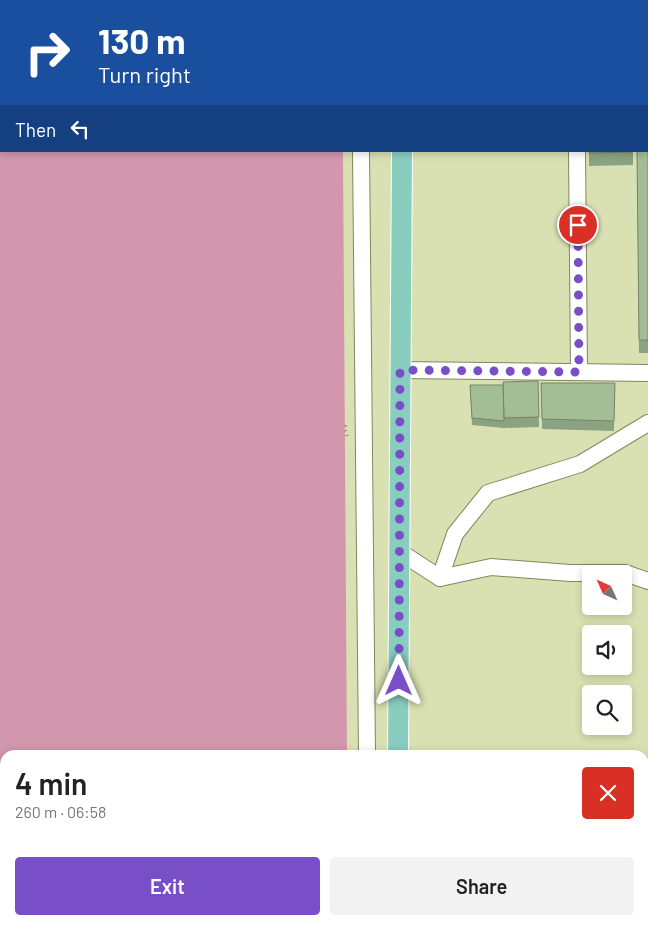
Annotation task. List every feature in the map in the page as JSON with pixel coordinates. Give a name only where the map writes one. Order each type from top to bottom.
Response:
[{"type":"main road","points":[[398,750],[402,152]]},
{"type":"street","points":[[361,152],[368,750]]},
{"type":"street","points":[[577,152],[579,372]]},
{"type":"street","points":[[400,370],[648,373]]},
{"type":"street","points":[[440,578],[455,534],[488,493],[580,464],[648,422]]},
{"type":"street","points":[[400,552],[440,578],[491,567],[570,573],[625,573],[648,581]]},
{"type":"shaded area","points":[[0,152],[343,152],[347,750],[0,750]]},
{"type":"building","points":[[589,152],[633,152],[589,153]]},
{"type":"building","points":[[637,152],[648,152],[648,340],[639,340]]},
{"type":"building","points":[[538,381],[539,417],[504,418],[503,382]]},
{"type":"building","points":[[541,383],[615,383],[614,421],[542,419]]},
{"type":"building","points":[[470,385],[503,385],[504,421],[472,418]]},
{"type":"route","points":[[399,681],[400,370],[579,372],[578,225]]}]
